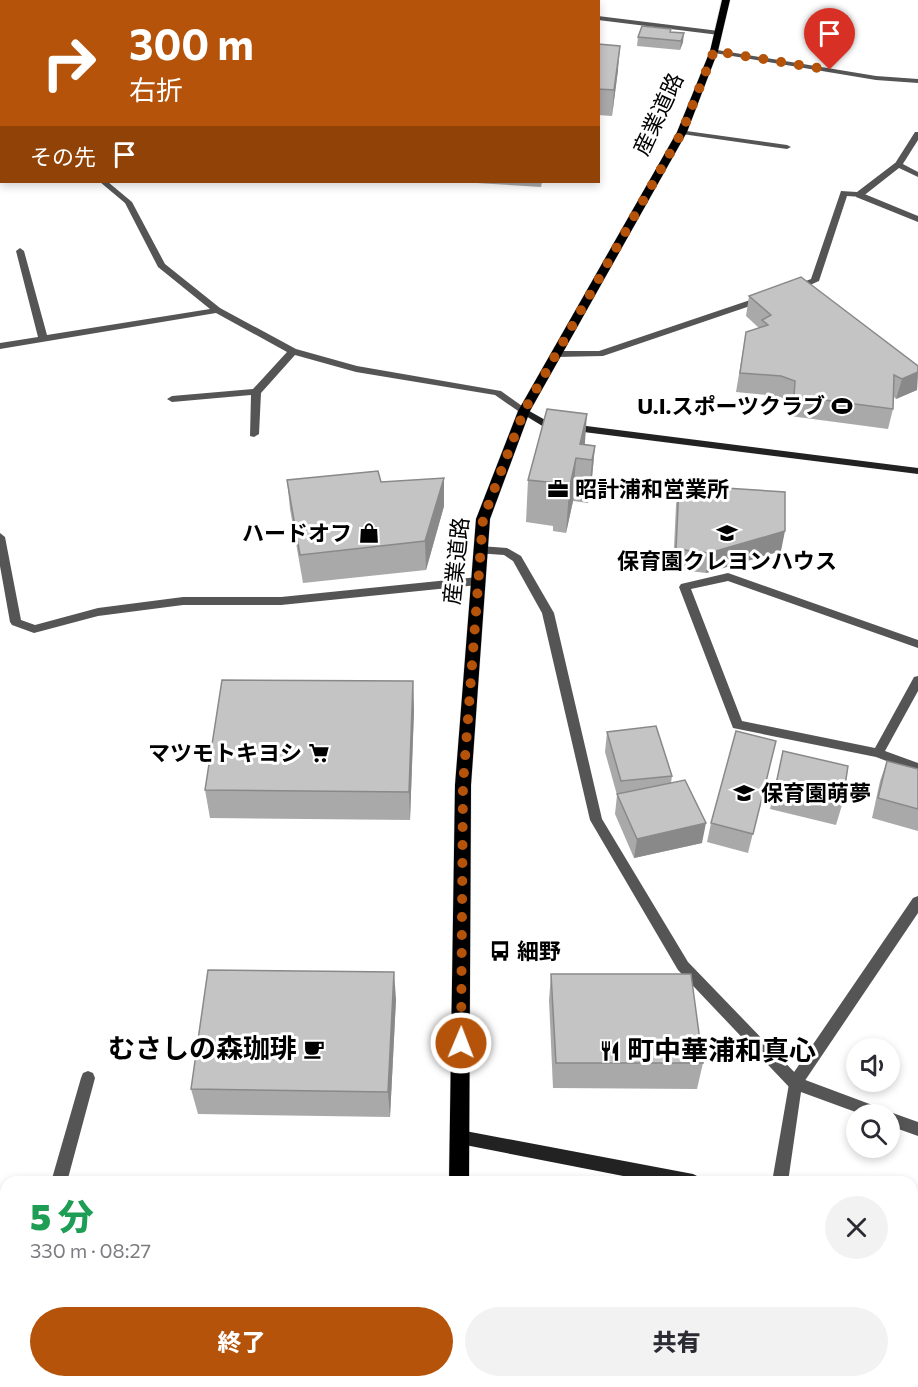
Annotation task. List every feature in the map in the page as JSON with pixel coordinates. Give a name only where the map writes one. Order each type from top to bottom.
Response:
[{"type":"main road","name":"産業道路","points":[[459,1176],[463,785],[483,519],[524,411],[682,132],[714,51],[726,0]]},
{"type":"street","points":[[600,18],[719,33]]},
{"type":"street","points":[[714,51],[876,78],[918,81]]},
{"type":"street","points":[[682,132],[786,147]]},
{"type":"street","points":[[859,195],[898,165],[915,135],[918,134]]},
{"type":"street","points":[[898,165],[918,175]]},
{"type":"street","points":[[105,183],[128,202],[161,265],[217,310],[293,351],[356,369],[498,393],[544,424],[918,471]]},
{"type":"street","points":[[781,292],[815,281],[844,194],[859,195],[918,219]]},
{"type":"street","points":[[20,251],[43,339]]},
{"type":"street","points":[[556,354],[600,354],[770,296]]},
{"type":"street","points":[[0,346],[217,310]]},
{"type":"street","points":[[254,434],[256,392],[293,351]]},
{"type":"street","points":[[172,399],[256,392]]},
{"type":"street","points":[[0,537],[16,622],[34,629],[98,612],[183,601],[281,602],[478,581]]},
{"type":"street","points":[[480,550],[507,552],[517,559],[548,613],[596,820],[683,966],[795,1083],[851,1104]]},
{"type":"street","points":[[918,644],[728,577],[685,587],[737,725],[878,753],[918,768]]},
{"type":"street","points":[[878,753],[918,680]]},
{"type":"street","points":[[781,1176],[795,1083],[918,902]]},
{"type":"street","points":[[61,1176],[88,1078]]},
{"type":"street","points":[[900,1123],[918,1129]]},
{"type":"street","points":[[460,1137],[662,1176]]},
{"type":"building","points":[[642,26],[671,29],[670,32],[684,33],[681,41],[638,37]]},
{"type":"building","points":[[600,44],[620,46],[614,90],[600,89]]},
{"type":"building","points":[[801,277],[918,366],[918,372],[902,379],[894,375],[893,409],[794,396],[795,381],[781,376],[740,373],[746,332],[768,325],[762,320],[771,315],[749,296]]},
{"type":"building","points":[[547,409],[587,414],[580,444],[595,446],[592,460],[576,458],[569,490],[555,488],[556,483],[528,480]]},
{"type":"building","points":[[378,471],[381,482],[444,478],[425,541],[300,555],[287,480]]},
{"type":"building","points":[[679,485],[785,492],[785,531],[709,553],[676,549]]},
{"type":"building","points":[[222,680],[413,681],[409,792],[205,790]]},
{"type":"building","points":[[656,726],[672,776],[621,781],[607,732]]},
{"type":"building","points":[[736,731],[776,741],[753,834],[711,823]]},
{"type":"building","points":[[783,751],[848,766],[842,805],[775,789]]},
{"type":"building","points":[[887,761],[918,769],[918,809],[878,798]]},
{"type":"building","points":[[685,780],[706,823],[637,839],[617,794]]},
{"type":"building","points":[[208,970],[394,972],[388,1092],[191,1089]]},
{"type":"building","points":[[551,974],[691,974],[703,1063],[556,1063]]},
{"type":"place","name":"U.I.スポーツクラブ","points":[[842,406]]},
{"type":"place","name":"昭計浦和営業所","points":[[558,489]]},
{"type":"place","name":"ハードオフ","points":[[369,533]]},
{"type":"place","name":"保育園クレヨンハウス","points":[[727,533]]},
{"type":"place","name":"マツモトキヨシ","points":[[319,753]]},
{"type":"place","name":"保育園萌夢","points":[[744,793]]},
{"type":"place","name":"細野","points":[[500,951]]},
{"type":"place","name":"むさしの森珈琲","points":[[314,1049]]},
{"type":"place","name":"町中華浦和真心","points":[[610,1051]]},
{"type":"route","points":[[461,1043],[463,785],[483,519],[524,411],[682,132],[714,51],[830,70]]}]
